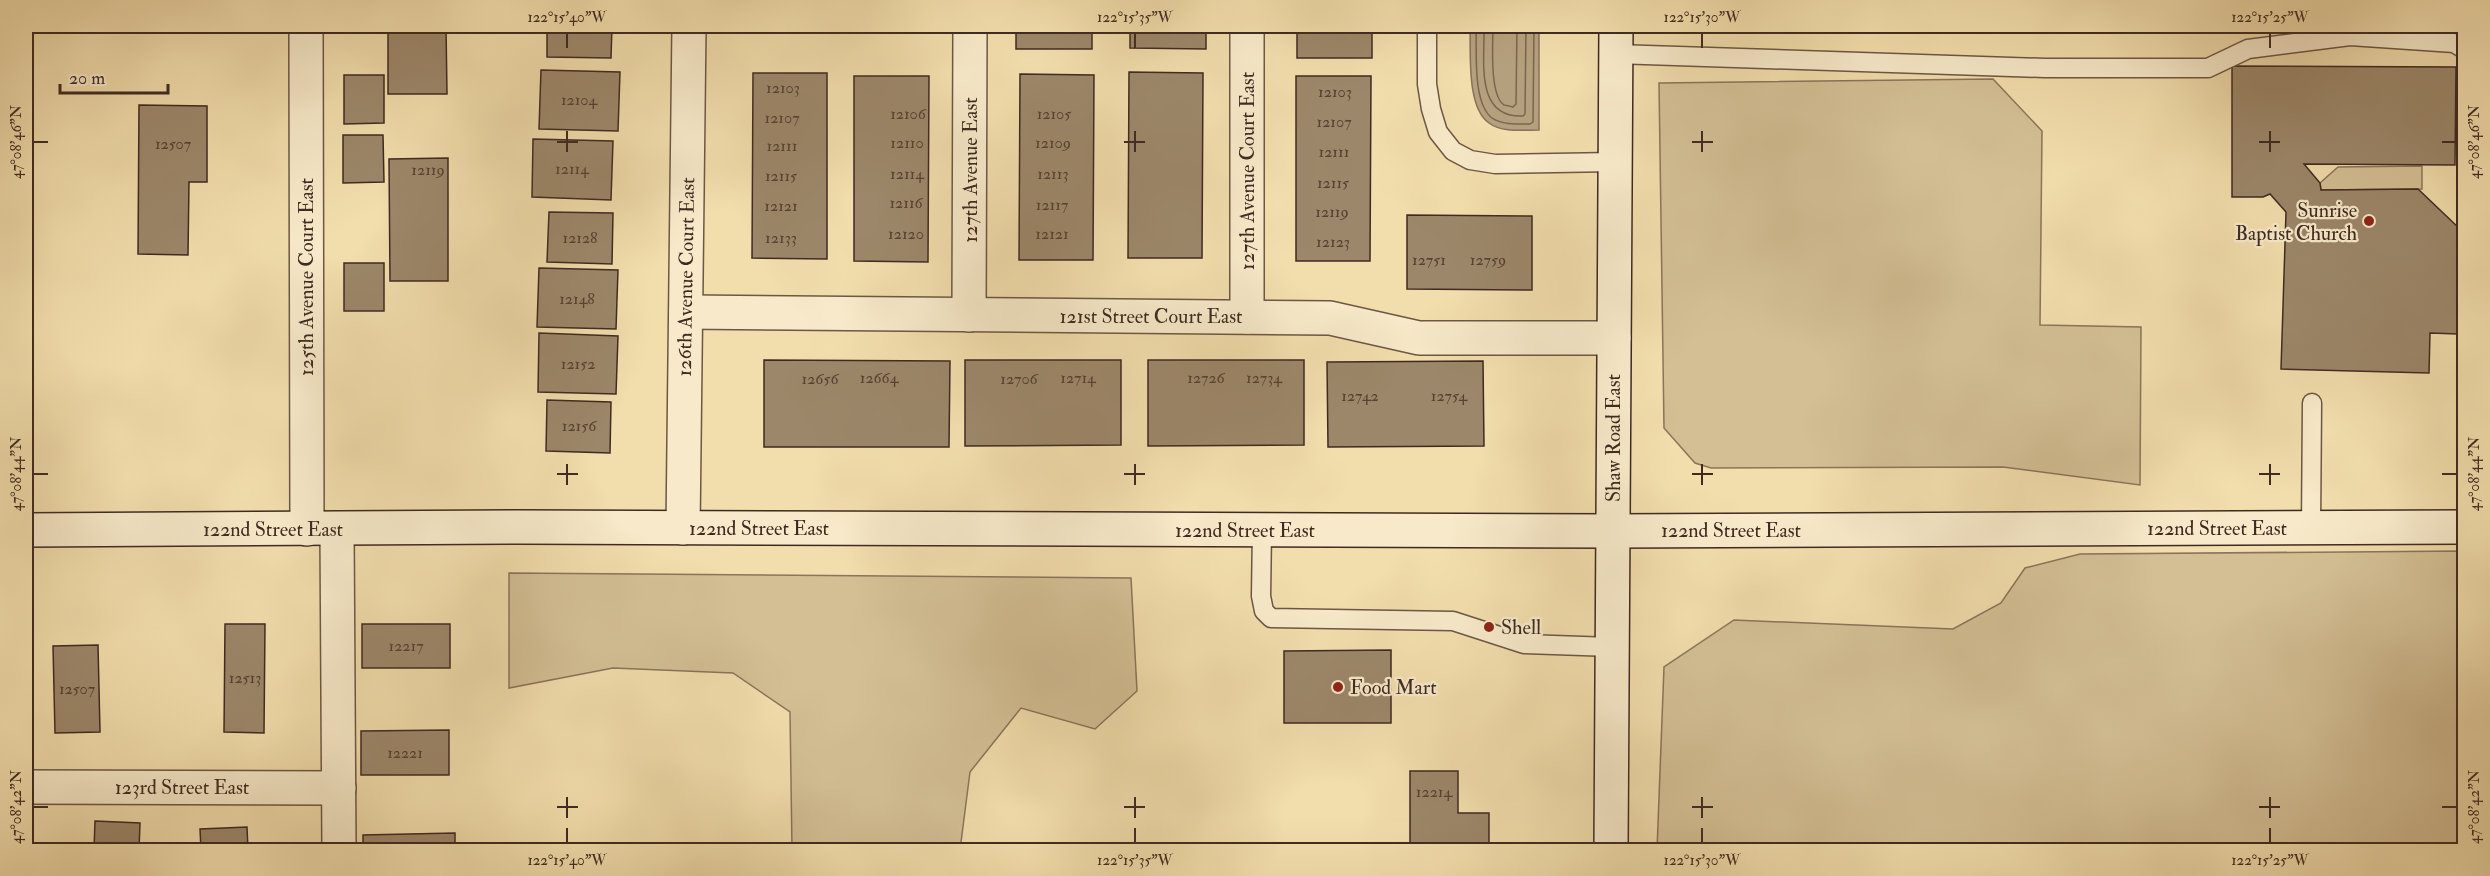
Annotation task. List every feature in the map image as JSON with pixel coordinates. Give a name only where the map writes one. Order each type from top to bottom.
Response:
[{"type":"street","name":"125th Avenue Court East","points":[[306,26],[322,529],[339,788],[339,850]]},
{"type":"street","name":"126th Avenue Court East","points":[[683,528],[689,26]]},
{"type":"street","name":"127th Avenue East","points":[[969,315],[970,26]]},
{"type":"street","name":"127th Avenue Court East","points":[[1247,26],[1247,317]]},
{"type":"street","name":"Shaw Road East","points":[[1611,850],[1616,40]]},
{"type":"street","name":"121st Street Court East","points":[[686,312],[1330,318],[1419,338],[1614,338]]},
{"type":"street","name":"122nd Street East","points":[[26,530],[683,528],[1613,531],[2464,527]]},
{"type":"street","name":"123rd Street East","points":[[26,787],[339,788]]},
{"type":"lane","points":[[1428,26],[1428,84],[1431,109],[1438,132],[1453,151],[1470,160],[1495,164],[1615,162]]},
{"type":"lane","points":[[1616,40],[2045,68],[2208,68],[2248,49],[2350,36],[2454,43],[2464,49]]},
{"type":"lane","points":[[2311,528],[2313,403]]},
{"type":"lane","points":[[1262,530],[1261,596],[1264,611],[1271,618],[1453,621],[1524,644],[1612,646]]},
{"type":"shaded area","points":[[1993,79],[2042,131],[2040,325],[2141,327],[2140,485],[2003,467],[1711,468],[1695,463],[1664,428],[1659,83]]},
{"type":"shaded area","points":[[2422,166],[2422,189],[2321,190],[2320,183],[2338,167]]},
{"type":"shaded area","points":[[2464,551],[2464,850],[1657,850],[1664,667],[1734,620],[1953,629],[2001,603],[2025,568],[2080,554]]},
{"type":"shaded area","points":[[509,573],[1131,578],[1137,691],[1095,729],[1021,708],[970,772],[960,850],[792,850],[790,712],[733,673],[613,668],[509,688]]},
{"type":"water","points":[[1470,26],[1539,26],[1539,130],[1500,128],[1489,123],[1482,115],[1476,105],[1471,78]]},
{"type":"building","points":[[388,26],[446,26],[447,94],[388,94]]},
{"type":"building","points":[[547,26],[612,26],[611,58],[547,57]]},
{"type":"building","points":[[1016,26],[1092,26],[1092,49],[1016,49]]},
{"type":"building","points":[[1130,26],[1206,26],[1206,49],[1130,48]]},
{"type":"building","points":[[1297,26],[1372,26],[1372,58],[1297,58]]},
{"type":"building","name":"Sunrise Baptist Church","points":[[2232,66],[2456,67],[2455,165],[2304,164],[2320,183],[2321,190],[2418,189],[2461,230],[2458,334],[2430,333],[2429,373],[2281,369],[2286,212],[2270,194],[2263,197],[2232,197]]},
{"type":"building","points":[[541,70],[620,72],[618,131],[539,129]]},
{"type":"building","points":[[1129,72],[1203,73],[1202,258],[1128,258]]},
{"type":"building","points":[[753,73],[827,73],[827,259],[752,258]]},
{"type":"building","points":[[1020,74],[1094,75],[1093,260],[1019,260]]},
{"type":"building","points":[[344,75],[384,75],[384,123],[344,124]]},
{"type":"building","points":[[854,76],[929,76],[928,262],[854,261]]},
{"type":"building","points":[[1296,76],[1371,76],[1370,261],[1296,261]]},
{"type":"building","points":[[139,105],[207,106],[207,182],[189,182],[188,255],[138,254]]},
{"type":"building","points":[[343,135],[383,135],[384,182],[343,183]]},
{"type":"building","points":[[533,139],[613,141],[611,200],[532,197]]},
{"type":"building","points":[[448,158],[448,281],[390,281],[389,159]]},
{"type":"building","points":[[549,212],[613,213],[612,264],[547,262]]},
{"type":"building","points":[[1407,215],[1532,216],[1532,290],[1407,289]]},
{"type":"building","points":[[344,263],[384,263],[384,311],[344,311]]},
{"type":"building","points":[[539,268],[618,270],[616,329],[537,327]]},
{"type":"building","points":[[539,333],[618,336],[616,394],[538,392]]},
{"type":"building","points":[[764,360],[950,361],[949,447],[764,447]]},
{"type":"building","points":[[965,360],[1121,360],[1121,445],[965,446]]},
{"type":"building","points":[[1148,360],[1304,360],[1304,445],[1148,446]]},
{"type":"building","points":[[1483,361],[1484,446],[1328,447],[1327,362]]},
{"type":"building","points":[[547,400],[611,402],[610,453],[546,451]]},
{"type":"building","points":[[225,624],[265,624],[264,733],[224,732]]},
{"type":"building","points":[[362,624],[450,624],[450,668],[362,668]]},
{"type":"building","points":[[98,645],[100,732],[55,733],[53,646]]},
{"type":"building","name":"Food Mart","points":[[1391,650],[1391,723],[1284,723],[1284,651]]},
{"type":"building","points":[[449,730],[449,775],[361,775],[361,731]]},
{"type":"building","points":[[1410,771],[1458,771],[1458,813],[1489,813],[1489,850],[1410,850]]},
{"type":"building","points":[[95,821],[140,823],[139,850],[94,850]]},
{"type":"building","points":[[247,827],[248,850],[201,850],[200,829]]},
{"type":"building","points":[[455,833],[455,850],[363,850],[363,835]]},
{"type":"place","name":"Sunrise Baptist Church","points":[[2369,221]]},
{"type":"place","name":"Shell","points":[[1489,627]]},
{"type":"place","name":"Food Mart","points":[[1338,687]]}]
